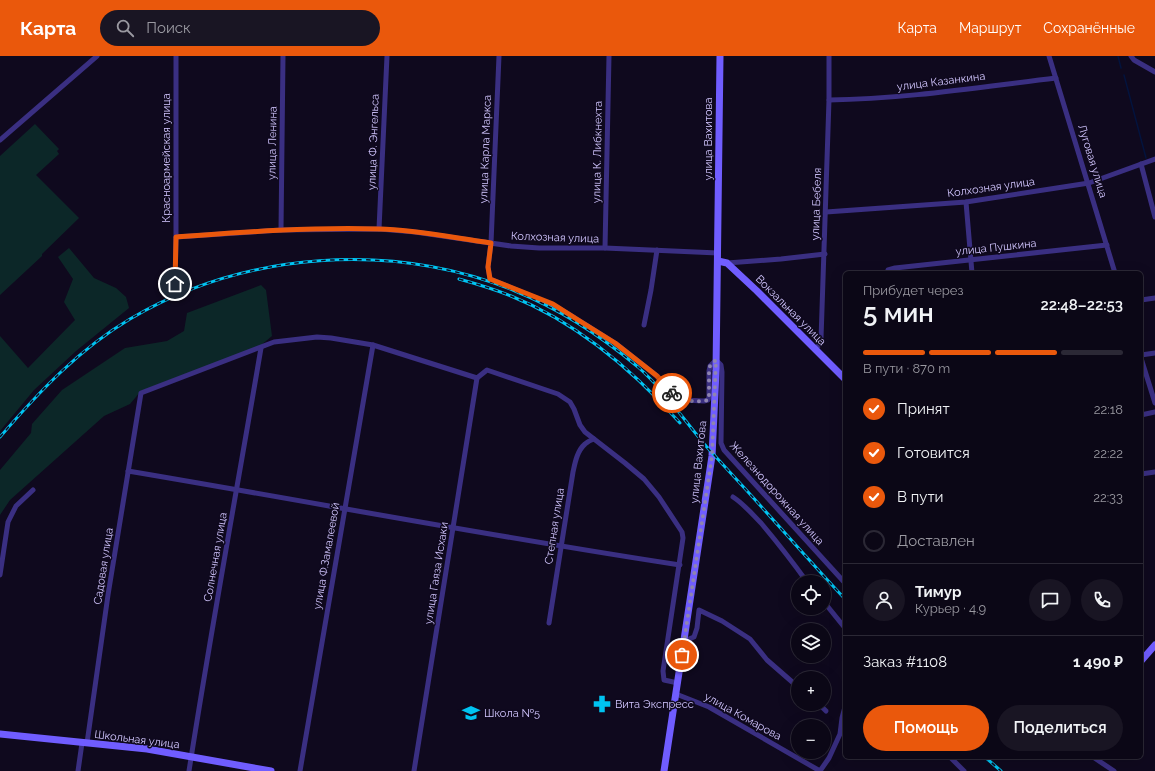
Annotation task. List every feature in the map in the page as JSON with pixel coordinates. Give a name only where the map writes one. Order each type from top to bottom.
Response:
[{"type":"main road","name":"улица Вахитова","points":[[664,771],[712,456],[718,261],[720,56]]},
{"type":"main road","points":[[718,261],[727,263]]},
{"type":"main road","name":"Вокзальная улица","points":[[727,263],[843,377]]},
{"type":"main road","points":[[1143,659],[1155,645]]},
{"type":"main road","name":"Школьная улица","points":[[0,734],[147,749],[271,771]]},
{"type":"street","points":[[0,140],[97,56]]},
{"type":"street","name":"Красноармейская улица","points":[[175,284],[176,56]]},
{"type":"street","name":"улица Ленина","points":[[281,230],[283,56]]},
{"type":"street","name":"улица Ф. Энгельса","points":[[379,229],[387,56]]},
{"type":"street","name":"улица Карла Маркса","points":[[499,56],[491,243],[488,267],[490,279],[553,304],[615,343],[657,376],[675,396],[682,400],[708,400],[709,371],[710,366],[716,360]]},
{"type":"street","name":"улица К. Либкнехта","points":[[605,248],[609,56]]},
{"type":"street","name":"улица Бебеля","points":[[815,350],[821,339],[825,254],[829,56]]},
{"type":"street","name":"Луговая улица","points":[[1049,56],[1114,271]]},
{"type":"street","points":[[1131,56],[1134,60],[1155,72]]},
{"type":"street","name":"улица Казанкина","points":[[829,100],[856,100],[902,96],[1056,78]]},
{"type":"street","name":"Колхозная улица","points":[[826,212],[966,202],[1088,183],[1155,159]]},
{"type":"street","points":[[1141,164],[1155,217]]},
{"type":"street","points":[[966,202],[972,271]]},
{"type":"street","name":"Колхозная улица","points":[[176,237],[281,230],[379,229],[415,232],[539,248],[605,248],[718,252]]},
{"type":"street","name":"улица Пушкина","points":[[890,271],[895,268],[1107,245]]},
{"type":"street","points":[[644,325],[657,250]]},
{"type":"street","points":[[727,263],[825,254]]},
{"type":"street","points":[[1143,300],[1155,298]]},
{"type":"street","points":[[261,348],[274,342],[317,337],[373,345],[477,378],[486,370],[558,394],[570,402],[580,425],[585,432],[625,462],[644,479],[659,497],[682,532],[684,538],[663,671],[664,680],[678,683]]},
{"type":"street","name":"улица Ф.Замалеевой","points":[[300,771],[373,345]]},
{"type":"street","name":"Садовая улица","points":[[78,771],[85,743],[141,393],[261,348]]},
{"type":"street","name":"Солнечная улица","points":[[189,771],[261,348]]},
{"type":"street","points":[[1143,355],[1155,353]]},
{"type":"street","name":"Железнодорожная улица","points":[[716,360],[721,365],[722,372],[721,443],[724,450],[843,581]]},
{"type":"street","points":[[1143,364],[1155,403]]},
{"type":"street","name":"улица Гаяза Исхаки","points":[[414,771],[477,378]]},
{"type":"street","points":[[1143,415],[1155,412]]},
{"type":"street","name":"Степная улица","points":[[549,623],[573,472],[580,451],[585,444],[594,439]]},
{"type":"street","points":[[128,471],[561,547],[680,565]]},
{"type":"street","points":[[1143,474],[1155,472]]},
{"type":"street","points":[[0,575],[8,522],[12,512],[33,490]]},
{"type":"street","points":[[733,497],[750,511],[773,537],[802,575]]},
{"type":"street","points":[[684,641],[694,637],[697,628],[699,610],[722,621],[750,639],[767,660],[791,680]]},
{"type":"street","points":[[831,611],[843,626]]},
{"type":"street","name":"улица Комарова","points":[[676,694],[709,707],[820,771]]},
{"type":"street","points":[[820,771],[829,758],[840,734],[843,714]]},
{"type":"street","points":[[952,759],[964,771]]},
{"type":"street","points":[[1096,759],[1114,771]]},
{"type":"green space","points":[[35,124],[59,149],[57,151],[59,154],[36,175],[79,218],[42,254],[42,256],[0,295],[0,156]]},
{"type":"green space","points":[[69,248],[94,278],[116,288],[126,297],[129,308],[76,351],[34,390],[0,431],[0,336],[28,368],[75,320],[64,302],[73,279],[58,257]]},
{"type":"green space","points":[[261,285],[266,290],[272,336],[260,346],[141,391],[130,404],[104,416],[10,500],[0,515],[0,470],[31,433],[32,424],[62,390],[125,348],[167,341],[184,331],[187,313]]},
{"type":"waterway","points":[[1118,56],[1121,68]]},
{"type":"waterway","points":[[1124,75],[1146,158]]},
{"type":"railway","points":[[0,437],[44,388],[76,358],[111,331],[130,319],[175,296],[221,279],[270,267],[320,261],[369,260],[419,265],[468,275],[532,298],[580,324],[610,345],[638,367],[656,385],[706,446],[843,597]]},
{"type":"railway","points":[[459,279],[498,291],[536,307],[582,334],[624,367],[662,403],[680,423]]},
{"type":"railway","points":[[987,759],[1001,771]]},
{"type":"way so far","points":[[672,393],[682,400],[708,400],[710,366],[716,360],[714,432],[710,478],[682,655]]},
{"type":"place","name":"Вита Экспресс","points":[[602,704]]},
{"type":"place","name":"Школа №5","points":[[471,713]]},
{"type":"route","points":[[175,284],[176,237],[281,230],[379,229],[415,232],[491,243],[488,267],[490,279],[553,304],[615,343],[657,376],[672,393]]}]
